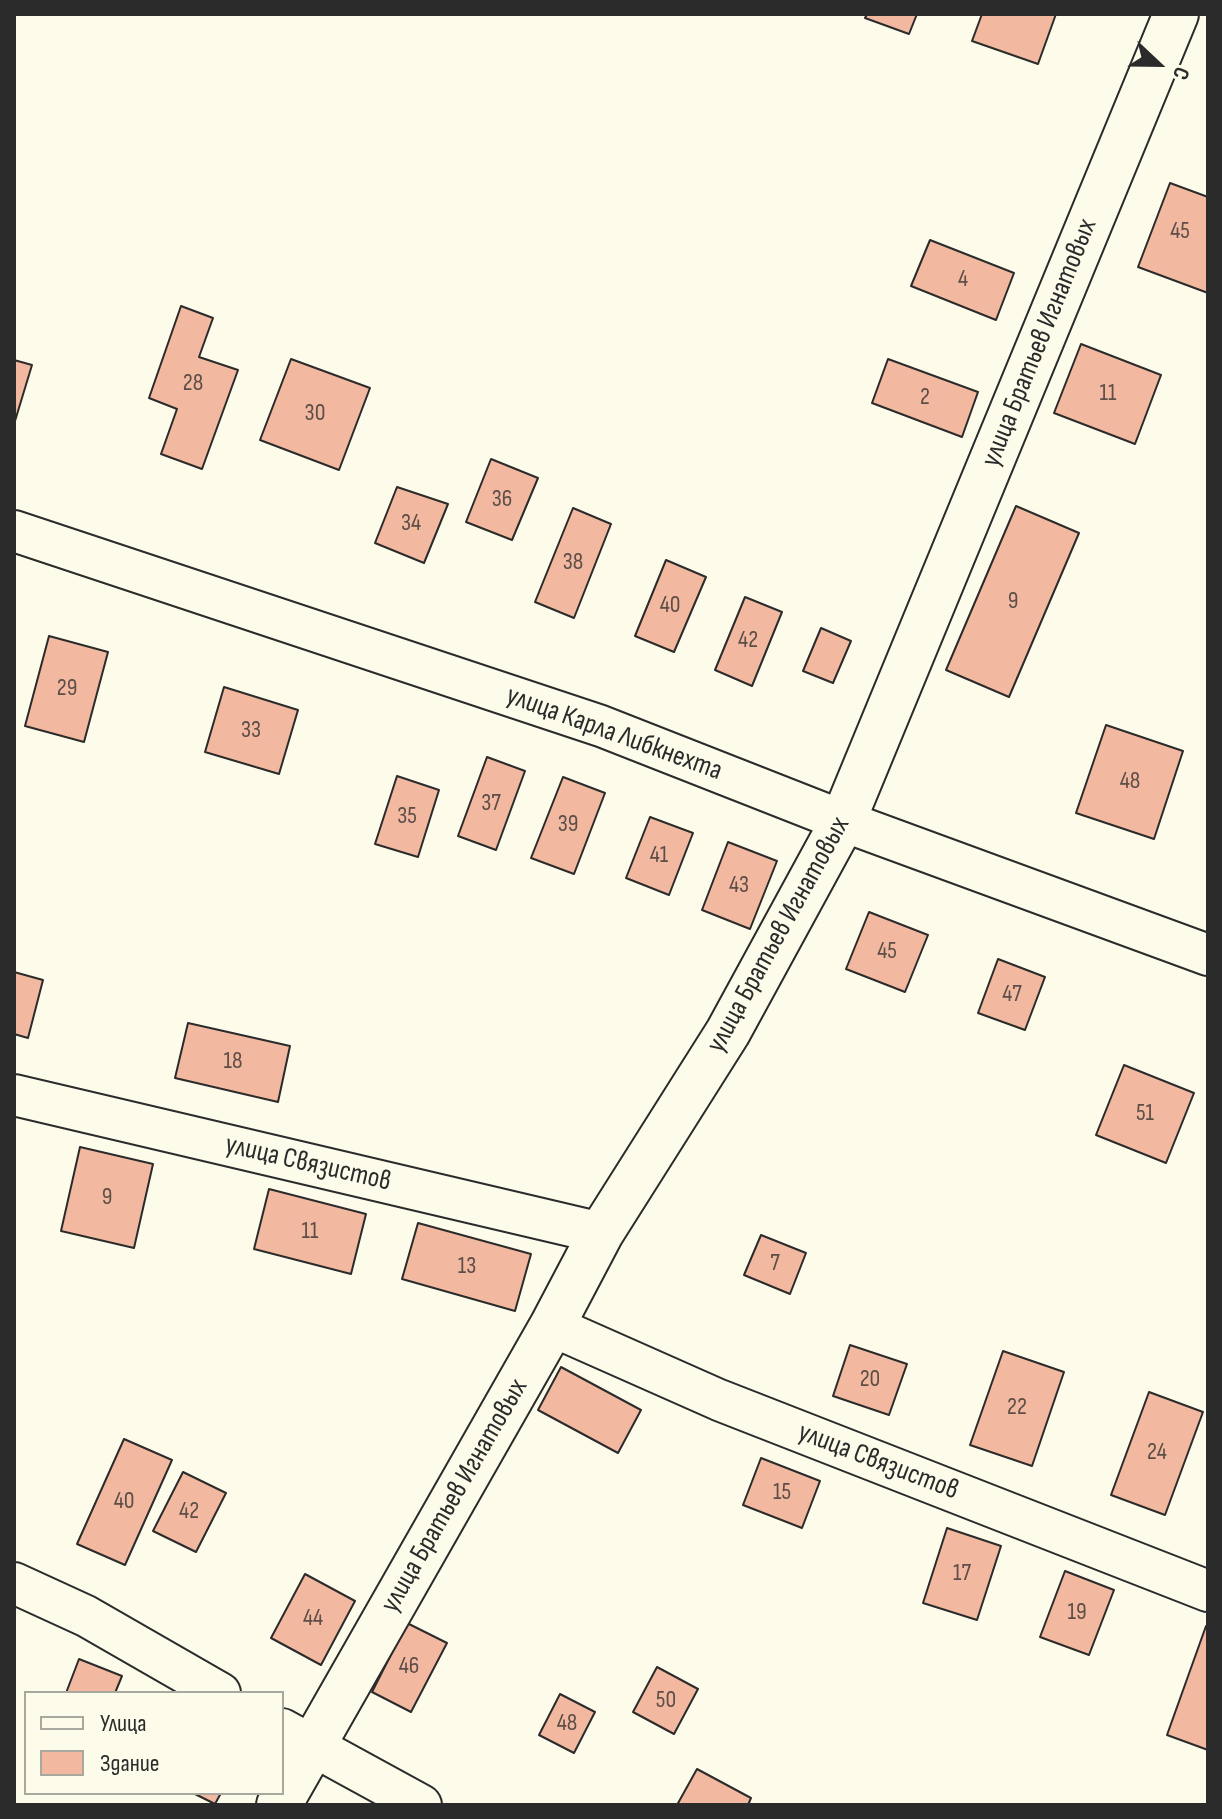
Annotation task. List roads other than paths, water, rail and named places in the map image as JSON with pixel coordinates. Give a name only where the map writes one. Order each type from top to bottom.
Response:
[{"type":"street","name":"улица Братьев Игнатовых","points":[[284,1786],[297,1738],[552,1326],[601,1233],[728,1032],[843,821],[1176,14]]},
{"type":"street","name":"улица Карла Либкнехта","points":[[14,531],[601,726],[843,821],[1208,955]]},
{"type":"street","name":"улица Связистов","points":[[14,1095],[601,1233]]},
{"type":"street","name":"улица Связистов","points":[[552,1326],[719,1400],[1208,1591]]},
{"type":"street","points":[[14,1583],[86,1616],[217,1691]]},
{"type":"street","points":[[297,1738],[421,1805]]}]
